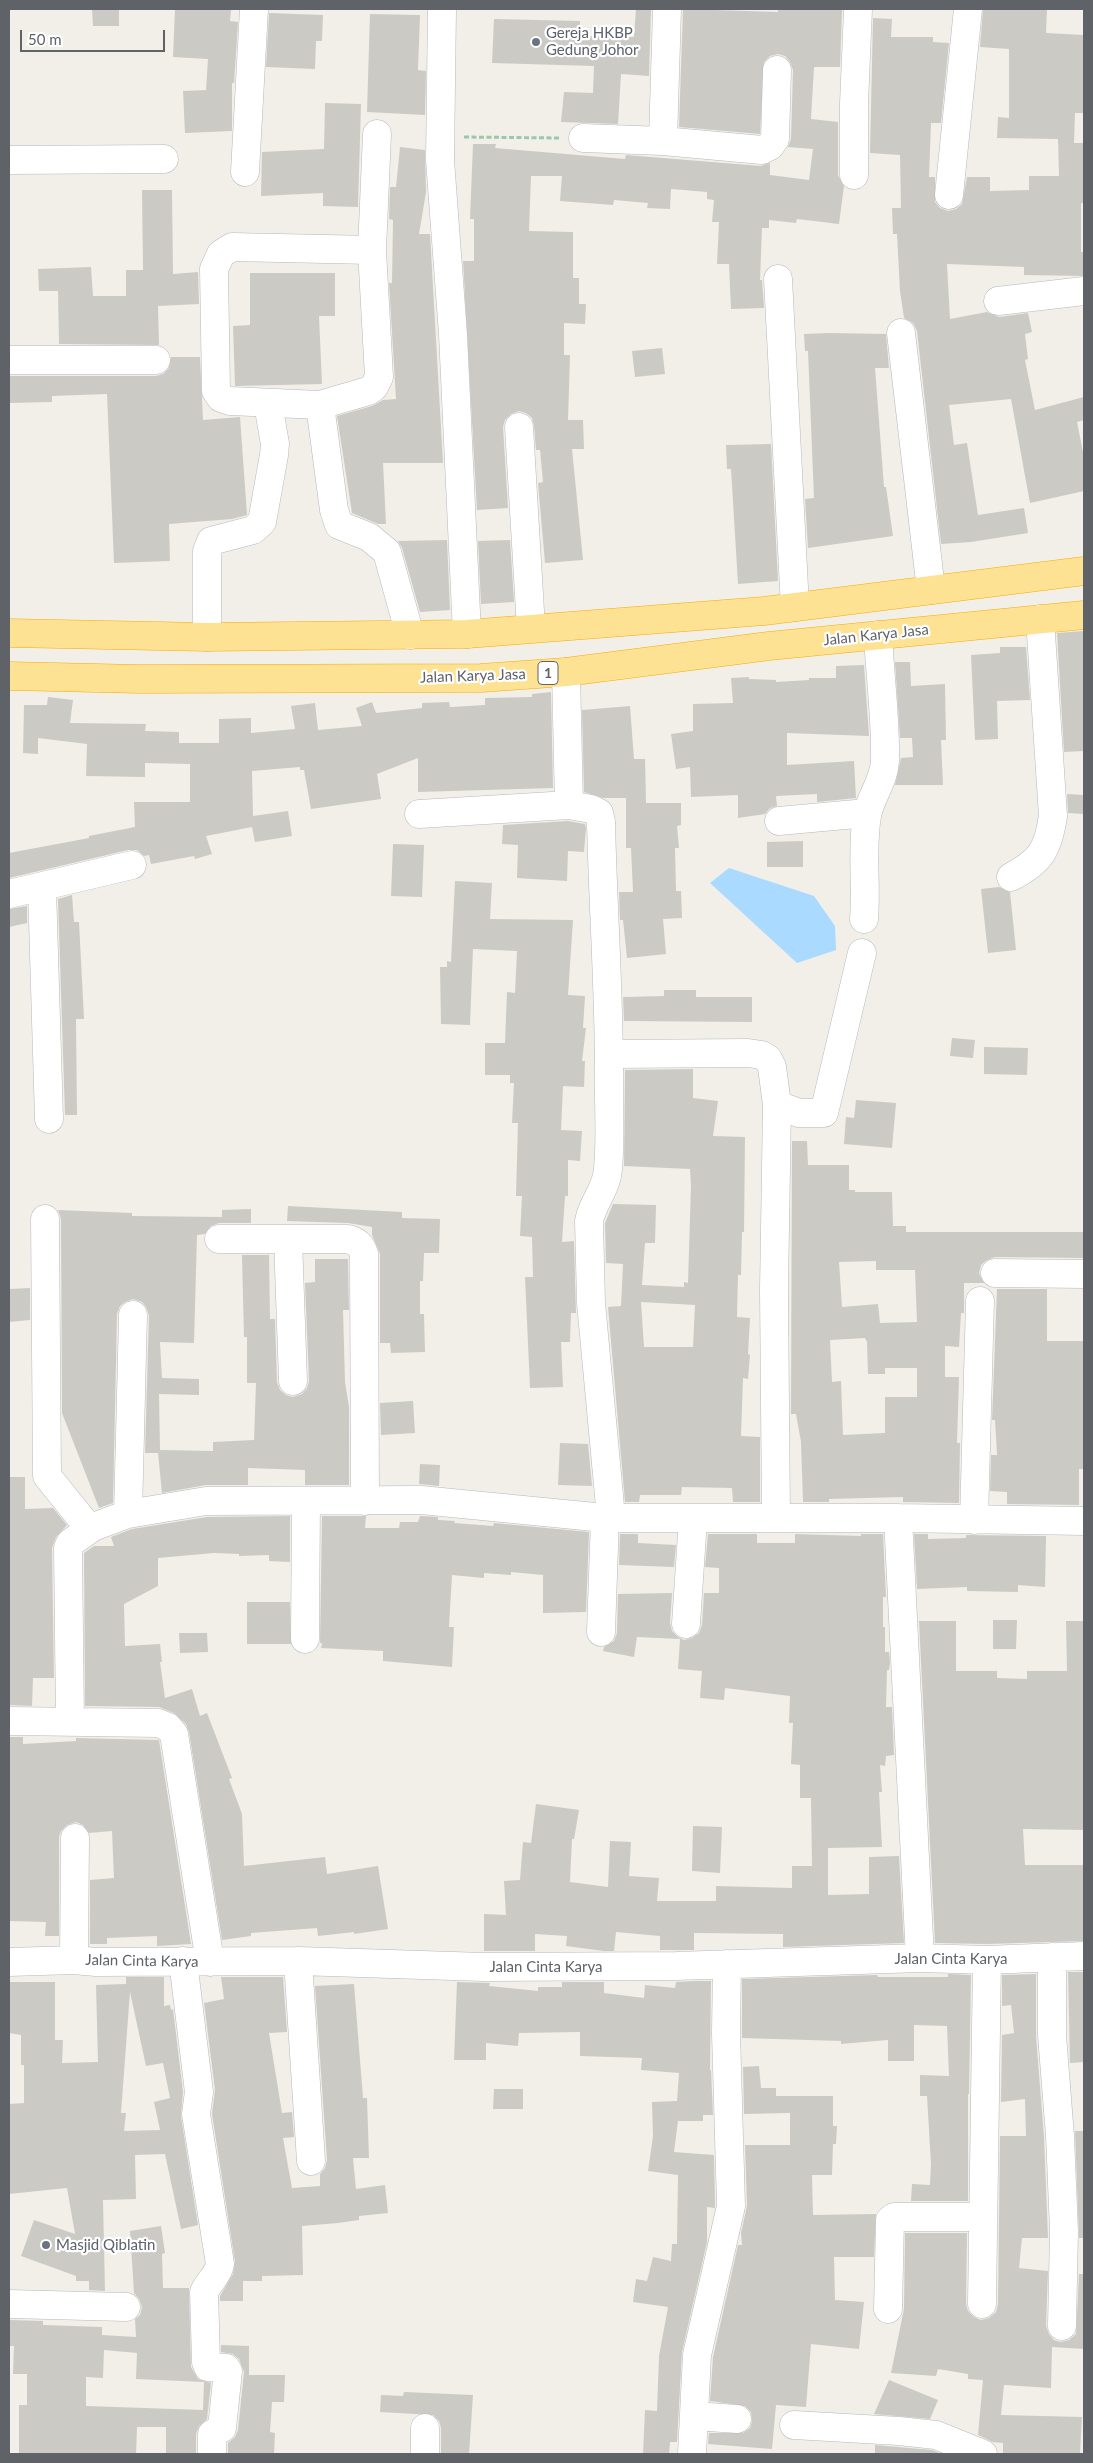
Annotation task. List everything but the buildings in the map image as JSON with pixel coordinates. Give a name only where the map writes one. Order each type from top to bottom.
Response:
[{"type":"highway","points":[[9,633],[207,637],[468,634],[764,611],[1084,571]]},
{"type":"highway","points":[[764,611],[769,646]]},
{"type":"highway","name":"Jalan Karya Jasa","points":[[9,676],[140,679],[471,678],[566,672],[769,646],[1040,620],[1084,614]]},
{"type":"street","points":[[245,172],[254,9]]},
{"type":"street","points":[[442,9],[440,160],[453,325],[468,634]]},
{"type":"street","points":[[663,141],[666,9]]},
{"type":"street","points":[[854,175],[854,104],[858,9]]},
{"type":"street","points":[[949,195],[968,9]]},
{"type":"street","points":[[583,138],[663,141],[762,150],[770,146],[775,138],[776,70]]},
{"type":"street","points":[[372,250],[232,247],[221,254],[214,269],[216,391],[220,398],[230,401],[320,406],[368,391],[374,386],[379,377],[372,250],[377,134]]},
{"type":"street","points":[[9,160],[164,159]]},
{"type":"street","points":[[778,278],[795,607]]},
{"type":"street","points":[[998,301],[1084,291]]},
{"type":"street","points":[[901,333],[931,590]]},
{"type":"street","points":[[9,360],[156,360]]},
{"type":"street","points":[[207,637],[207,551],[210,541],[253,530],[262,522],[266,508],[275,444],[268,404]]},
{"type":"street","points":[[320,406],[334,510],[339,525],[369,537],[387,552],[410,635]]},
{"type":"street","points":[[519,427],[531,628]]},
{"type":"street","points":[[1011,877],[1038,860],[1050,834],[1053,816],[1040,620]]},
{"type":"street","points":[[864,919],[866,891],[864,844],[867,813],[880,786],[885,762],[878,635]]},
{"type":"street","points":[[566,672],[569,805]]},
{"type":"street","points":[[420,814],[569,805],[591,809],[598,813],[601,822],[610,1054],[607,1174],[600,1199],[591,1210],[589,1221],[591,1303],[608,1517],[601,1632]]},
{"type":"street","points":[[779,821],[867,813]]},
{"type":"street","points":[[9,894],[42,888],[132,865]]},
{"type":"street","points":[[42,888],[49,1119]]},
{"type":"street","points":[[777,1105],[799,1113],[824,1113],[862,953]]},
{"type":"street","points":[[610,1054],[762,1055],[768,1059],[772,1068],[777,1105],[774,1290],[776,1517]]},
{"type":"street","points":[[45,1219],[47,1476],[85,1523],[93,1527]]},
{"type":"street","points":[[219,1239],[348,1239],[356,1241],[362,1247],[364,1264],[365,1501]]},
{"type":"street","points":[[288,1239],[293,1381]]},
{"type":"street","points":[[995,1272],[1084,1274]]},
{"type":"street","points":[[974,1520],[980,1301]]},
{"type":"street","points":[[128,1514],[133,1315]]},
{"type":"street","points":[[70,1722],[68,1548],[70,1543],[93,1527],[128,1514],[206,1501],[421,1500],[608,1517],[1084,1521]]},
{"type":"street","points":[[305,1639],[306,1502]]},
{"type":"street","points":[[898,1518],[920,1958]]},
{"type":"street","points":[[686,1624],[693,1519]]},
{"type":"street","points":[[9,1721],[158,1723],[168,1727],[174,1734],[210,1962]]},
{"type":"street","points":[[74,1960],[75,1838]]},
{"type":"street","name":"Jalan Cinta Karya","points":[[9,1962],[74,1960],[96,1962],[298,1961],[484,1967],[727,1964],[920,1958],[987,1960],[1084,1956]]},
{"type":"street","points":[[1052,1957],[1052,2035],[1060,2136],[1064,2231],[1062,2326]]},
{"type":"street","points":[[982,2304],[987,1960]]},
{"type":"street","points":[[298,1961],[311,2161]]},
{"type":"street","points":[[183,1962],[199,2092],[196,2114],[220,2264],[219,2272],[207,2285],[204,2292],[206,2362],[208,2366],[226,2368],[228,2371],[222,2428],[212,2434],[212,2454]]},
{"type":"street","points":[[692,2454],[697,2355],[732,2206],[726,2033],[727,1964]]},
{"type":"street","points":[[888,2308],[890,2220],[894,2218],[983,2217]]},
{"type":"street","points":[[9,2304],[126,2307]]},
{"type":"street","points":[[694,2416],[737,2419]]},
{"type":"street","points":[[794,2424],[872,2442],[899,2431],[936,2435],[983,2454]]},
{"type":"path","points":[[441,137],[583,138]]},
{"type":"water","points":[[729,868],[814,896],[835,926],[836,950],[797,963],[710,883]]},
{"type":"place","name":"Gereja HKBP Gedung Johor","points":[[536,42]]},
{"type":"place","name":"Masjid Qiblatin","points":[[46,2245]]}]
